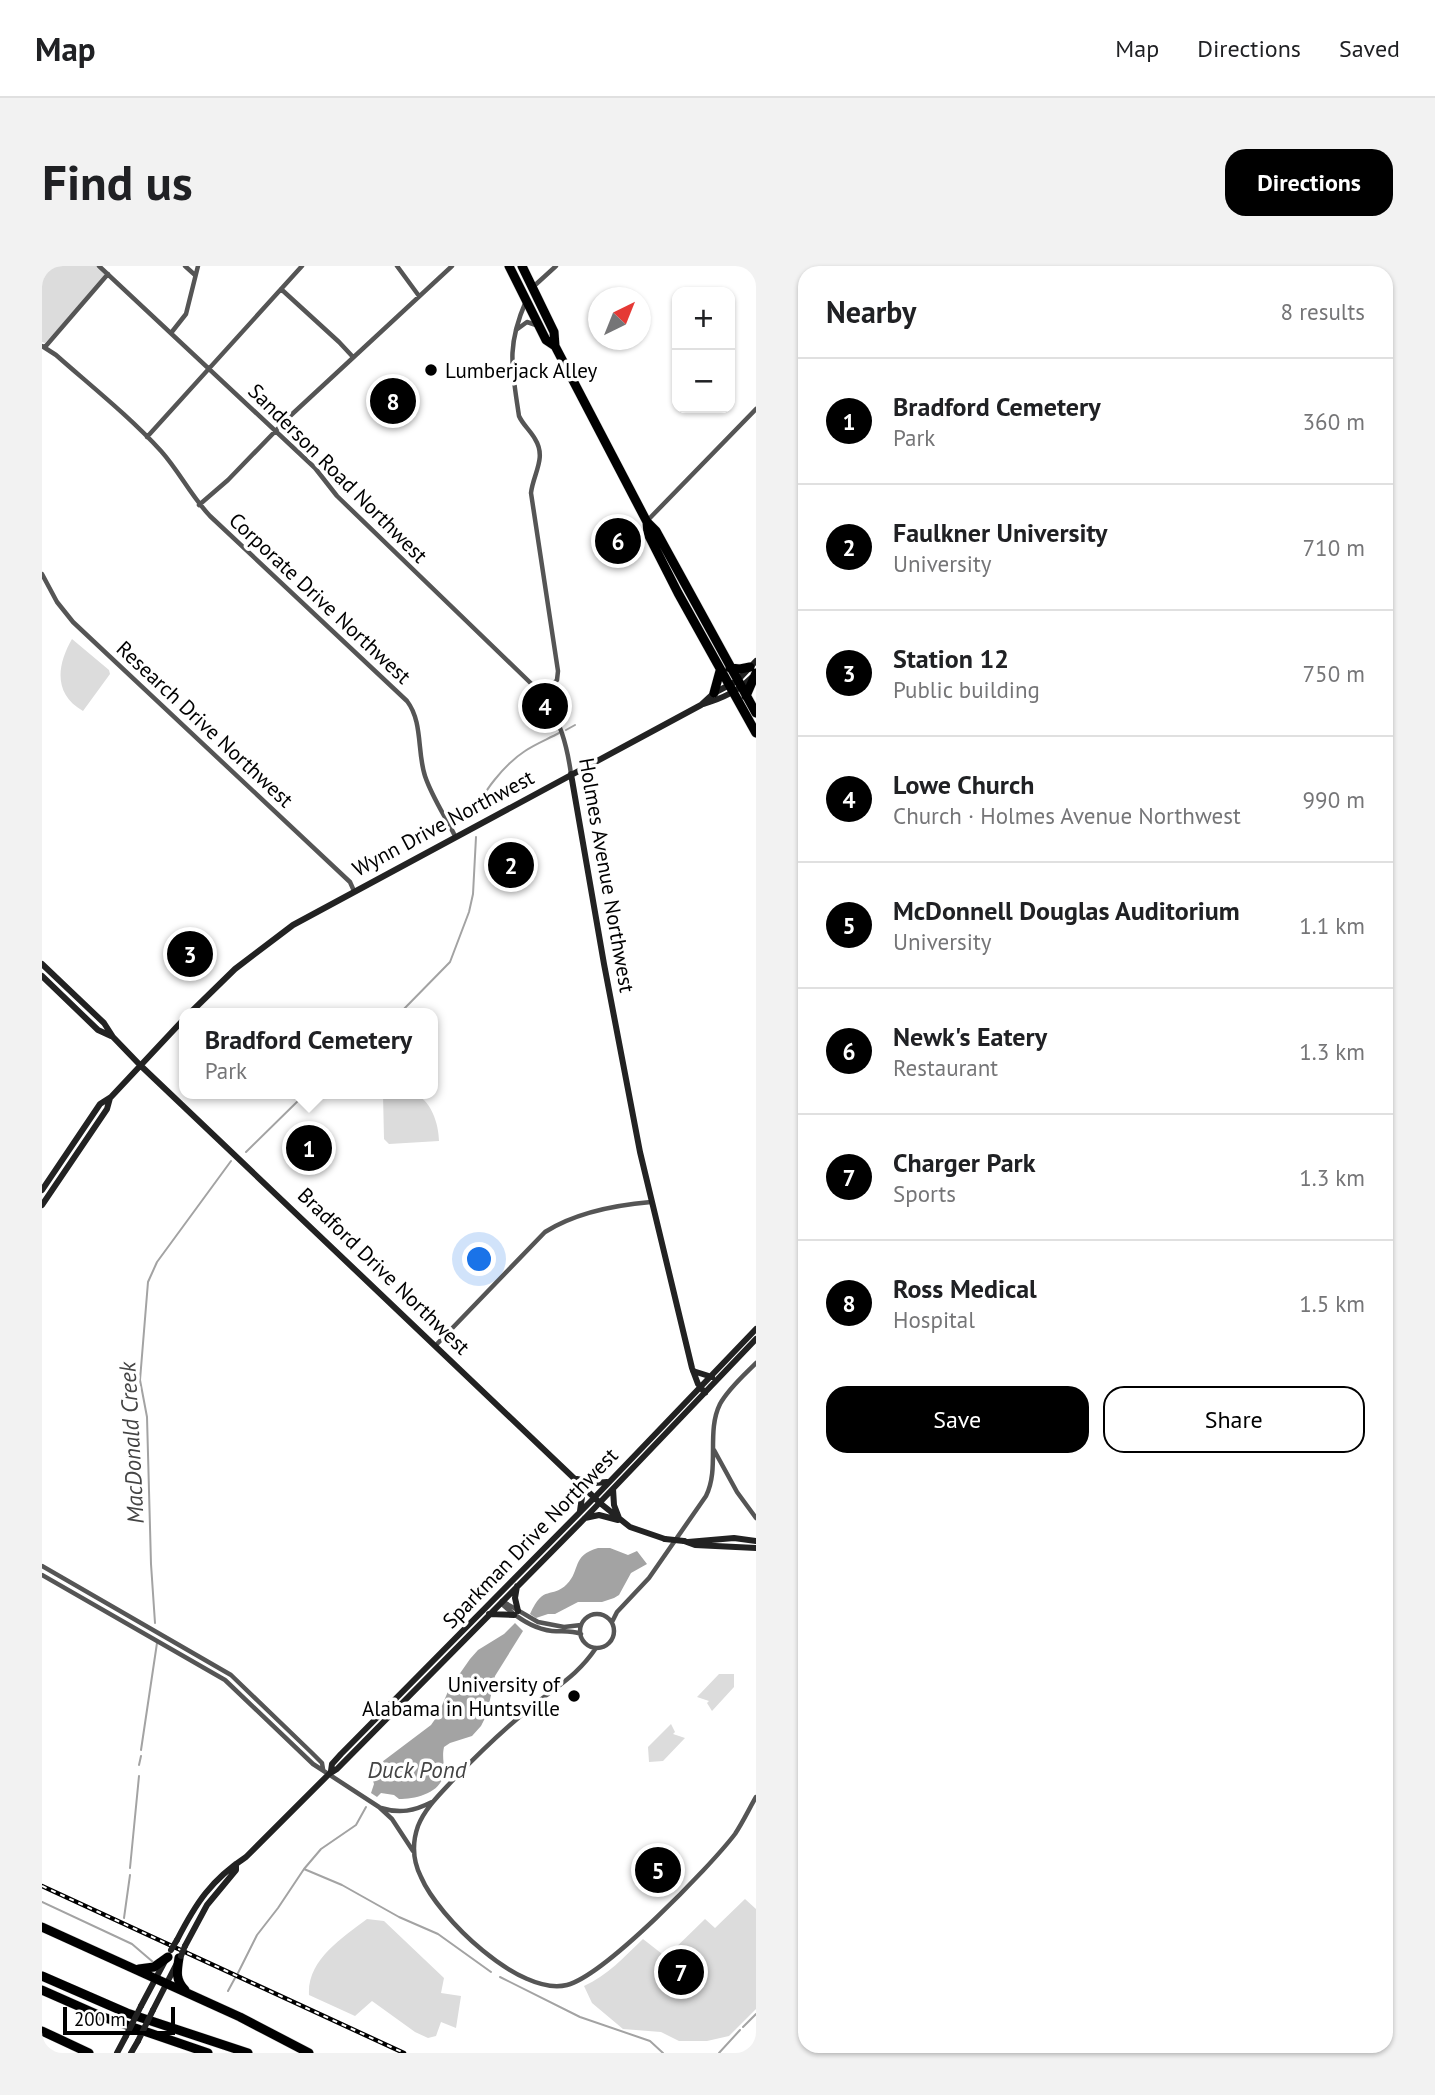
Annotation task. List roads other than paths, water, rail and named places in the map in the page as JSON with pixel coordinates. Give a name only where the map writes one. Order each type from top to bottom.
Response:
[{"type":"highway","points":[[509,266],[546,340],[555,346]]},
{"type":"highway","points":[[522,266],[554,332],[555,346],[647,522],[648,534],[735,686],[756,733]]},
{"type":"highway","points":[[725,669],[755,668],[747,696]]},
{"type":"highway","points":[[714,693],[725,669]]},
{"type":"highway","points":[[735,686],[747,696],[756,713]]},
{"type":"highway","points":[[42,1927],[252,2023],[309,2053]]},
{"type":"highway","points":[[134,1969],[154,1967],[170,1953]]},
{"type":"highway","points":[[180,1957],[178,1981],[195,1997]]},
{"type":"highway","points":[[42,1976],[159,2025],[248,2053]]},
{"type":"highway","points":[[42,1990],[103,2017],[208,2053]]},
{"type":"highway","points":[[42,2031],[89,2053]]},
{"type":"main road","points":[[701,705],[718,700],[755,668]]},
{"type":"main road","name":"Wynn Drive Northwest","points":[[195,1008],[235,969],[274,938],[354,891],[701,705],[714,693],[735,686]]},
{"type":"main road","name":"Holmes Avenue Northwest","points":[[571,774],[604,964],[651,1202],[693,1371],[703,1390]]},
{"type":"main road","name":"Bradford Drive Northwest","points":[[42,964],[104,1023],[113,1037],[140,1065],[597,1500]]},
{"type":"main road","name":"Bradford Drive Northwest","points":[[42,976],[98,1030],[113,1037]]},
{"type":"main road","points":[[42,1190],[100,1104],[111,1097],[179,1024]]},
{"type":"main road","points":[[42,1205],[107,1109],[111,1097]]},
{"type":"main road","name":"Sparkman Drive Northwest","points":[[117,2053],[155,1979],[206,1891],[231,1866],[246,1857],[341,1754],[500,1598],[580,1511],[613,1489],[756,1329]]},
{"type":"main road","name":"Sparkman Drive Northwest","points":[[327,1771],[337,1769],[489,1614],[500,1598],[517,1586],[585,1518],[609,1482],[756,1339]]},
{"type":"main road","points":[[693,1371],[712,1377]]},
{"type":"main road","points":[[575,1479],[595,1483],[609,1482]]},
{"type":"main road","points":[[575,1479],[582,1498],[580,1511]]},
{"type":"main road","points":[[613,1489],[614,1505],[620,1520]]},
{"type":"main road","points":[[597,1500],[630,1527],[665,1539],[695,1545],[756,1548]]},
{"type":"main road","points":[[585,1518],[599,1516],[620,1520]]},
{"type":"main road","points":[[686,1542],[734,1538],[756,1541]]},
{"type":"main road","points":[[489,1614],[516,1613],[517,1586]]},
{"type":"main road","name":"Sparkman Drive Northwest","points":[[131,2053],[207,1905],[236,1870],[236,1864]]},
{"type":"street","name":"Sanderson Road Northwest","points":[[99,266],[315,468],[337,496],[543,695]]},
{"type":"street","points":[[185,266],[195,275]]},
{"type":"street","points":[[171,333],[186,314],[198,266]]},
{"type":"street","points":[[147,437],[302,266]]},
{"type":"street","points":[[397,266],[419,296]]},
{"type":"street","points":[[108,274],[43,346],[147,437],[170,462],[199,505],[228,480],[275,430],[452,266]]},
{"type":"street","points":[[532,287],[556,266]]},
{"type":"street","points":[[401,272],[406,267]]},
{"type":"street","points":[[281,289],[353,357]]},
{"type":"street","points":[[526,301],[511,355],[519,416],[536,439],[540,452],[531,493],[558,671],[553,686],[543,695]]},
{"type":"street","points":[[516,330],[527,323],[539,326]]},
{"type":"street","points":[[647,522],[756,409]]},
{"type":"street","name":"Corporate Drive Northwest","points":[[199,505],[410,705],[417,723],[425,776],[455,836]]},
{"type":"street","name":"Research Drive Northwest","points":[[42,574],[60,606],[73,622],[350,882],[354,891]]},
{"type":"street","name":"Holmes Avenue Northwest","points":[[543,695],[562,728],[571,774]]},
{"type":"street","points":[[436,1345],[545,1232],[562,1221],[630,1204],[651,1202]]},
{"type":"street","points":[[414,1854],[417,1830],[433,1801],[504,1730],[573,1676],[585,1663],[593,1647],[609,1643],[613,1637],[612,1622],[617,1612],[649,1578],[706,1496],[713,1470],[720,1404],[756,1363]]},
{"type":"street","points":[[714,1450],[725,1473],[756,1518]]},
{"type":"street","points":[[713,1470],[725,1473]]},
{"type":"street","points":[[42,1566],[231,1675],[322,1763],[327,1771]]},
{"type":"street","points":[[42,1574],[225,1680],[313,1764],[379,1808],[401,1830],[414,1854],[421,1878],[437,1903],[470,1939],[519,1975],[547,1986],[570,1984],[588,1974],[642,1931],[724,1847],[756,1797]]},
{"type":"street","points":[[500,1598],[533,1626],[550,1631],[581,1634],[593,1647]]},
{"type":"street","points":[[607,1617],[617,1612]]},
{"type":"street","points":[[516,1613],[552,1626],[576,1627],[594,1614],[607,1617],[612,1622]]},
{"type":"street","points":[[581,1625],[581,1634]]},
{"type":"street","points":[[379,1808],[409,1811],[433,1801]]},
{"type":"water","points":[[610,1548],[628,1555],[637,1551],[647,1564],[631,1573],[619,1595],[614,1598],[602,1602],[578,1602],[555,1614],[536,1618],[530,1614],[539,1598],[567,1584],[580,1559],[589,1551]]},
{"type":"water","name":"Duck Pond","points":[[515,1623],[523,1631],[495,1676],[487,1714],[472,1736],[444,1747],[444,1771],[439,1785],[428,1793],[406,1799],[381,1793],[377,1797],[371,1793],[374,1784],[370,1771],[431,1725],[449,1689],[470,1659]]},
{"type":"waterway","name":"MacDonald Creek","points":[[566,730],[575,725]]},
{"type":"waterway","name":"MacDonald Creek","points":[[477,816],[482,799],[502,771],[525,751],[559,733]]},
{"type":"waterway","name":"MacDonald Creek","points":[[405,1008],[450,962],[473,894],[476,837]]},
{"type":"waterway","name":"MacDonald Creek","points":[[246,1152],[300,1099]]},
{"type":"waterway","name":"MacDonald Creek","points":[[155,1623],[147,1417],[140,1380],[148,1282],[157,1262],[231,1161]]},
{"type":"waterway","name":"MacDonald Creek","points":[[141,1750],[157,1643]]},
{"type":"waterway","points":[[139,1765],[141,1756]]},
{"type":"waterway","name":"MacDonald Creek","points":[[130,1868],[139,1776]]},
{"type":"waterway","points":[[238,1973],[257,1935],[304,1869],[321,1849],[356,1825],[366,1807]]},
{"type":"waterway","points":[[304,1869],[342,1885],[399,1917],[438,1934],[491,1972]]},
{"type":"waterway","name":"MacDonald Creek","points":[[124,1918],[130,1875]]},
{"type":"waterway","points":[[42,1902],[132,1944],[153,1962]]},
{"type":"waterway","points":[[500,1977],[580,2017],[650,2041],[663,2053]]},
{"type":"waterway","points":[[228,1991],[235,1978]]},
{"type":"waterway","points":[[743,2027],[756,2014]]},
{"type":"waterway","points":[[719,2053],[740,2030]]},
{"type":"railway","points":[[42,1886],[404,2053]]},
{"type":"place","name":"Lumberjack Alley","points":[[431,370]]},
{"type":"place","name":"Ross Medical","points":[[393,401]]},
{"type":"place","name":"Newk's Eatery","points":[[618,541]]},
{"type":"place","name":"Lowe Church","points":[[545,706]]},
{"type":"place","name":"Faulkner University","points":[[511,865]]},
{"type":"place","name":"Station 12","points":[[190,954]]},
{"type":"place","name":"Bradford Cemetery","points":[[309,1148]]},
{"type":"place","name":"University of Alabama in Huntsville","points":[[574,1696]]},
{"type":"place","name":"McDonnell Douglas Auditorium","points":[[658,1870]]},
{"type":"place","name":"Charger Park","points":[[681,1972]]}]
